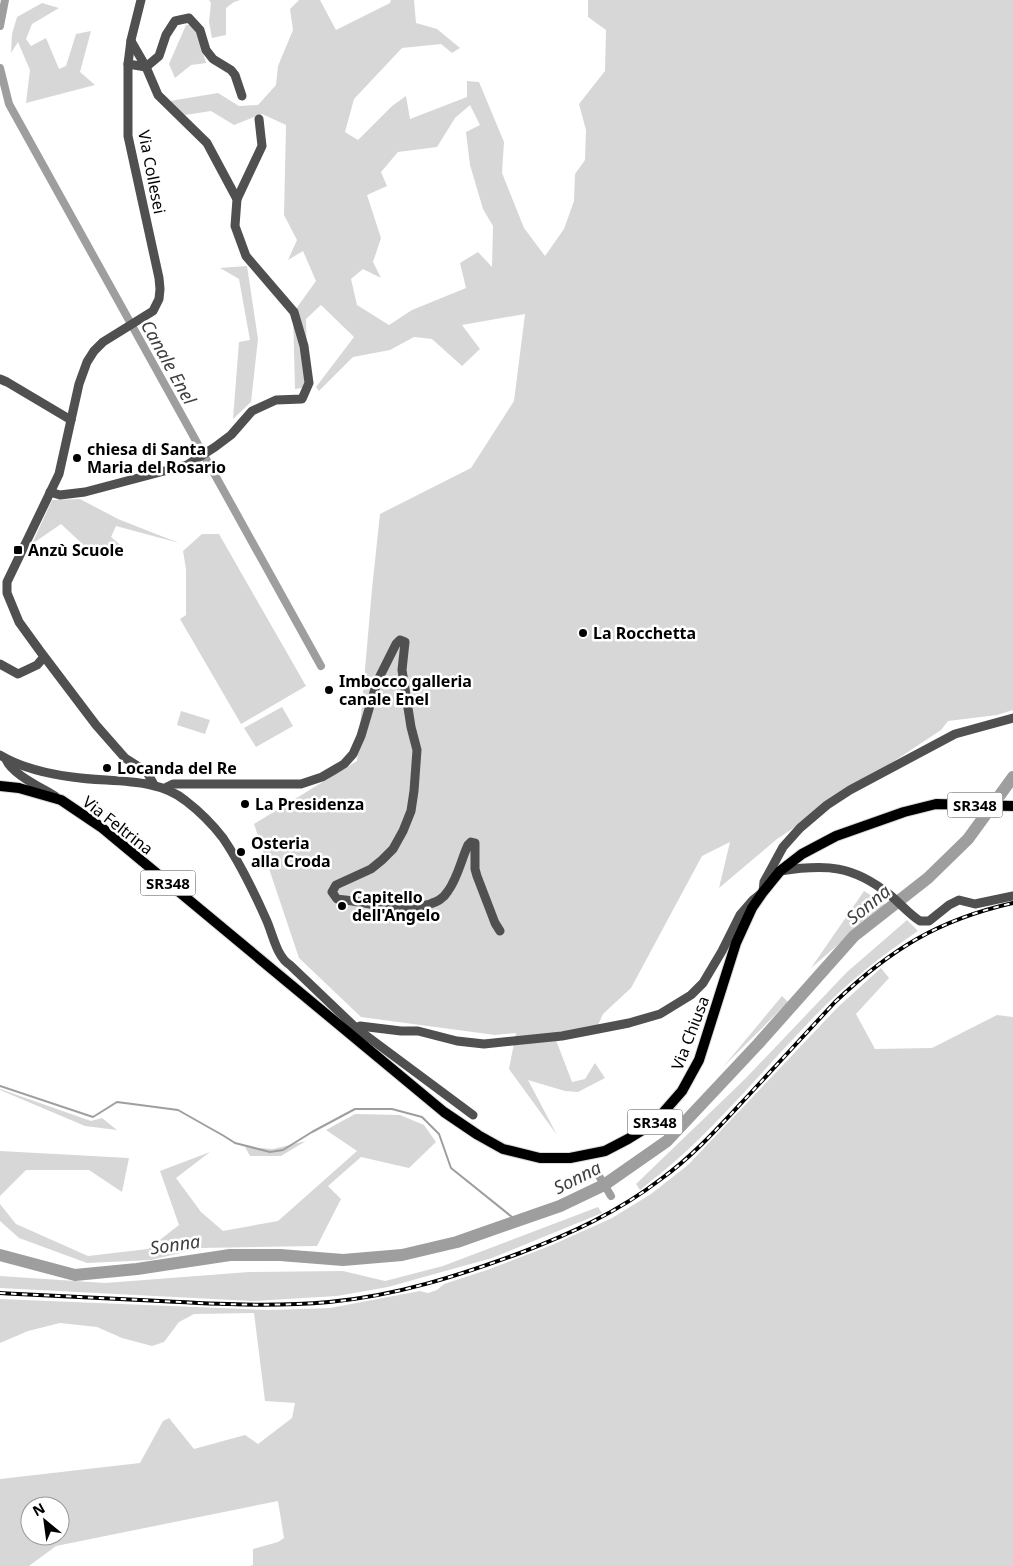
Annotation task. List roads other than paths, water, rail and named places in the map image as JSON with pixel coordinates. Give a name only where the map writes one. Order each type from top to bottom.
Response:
[{"type":"main road","name":"Via Feltrina","points":[[0,786],[19,788],[61,800],[101,827],[272,969]]},
{"type":"main road","name":"Via Chiusa","points":[[272,969],[444,1112],[503,1149],[540,1158],[570,1158],[605,1151],[628,1140],[654,1123],[682,1091],[699,1060],[736,943],[752,908],[780,871],[802,854],[836,836],[904,812],[936,804],[1013,806]]},
{"type":"street","name":"Via Collesei","points":[[3,582],[58,474],[72,420],[78,384],[91,356],[103,342],[149,314],[156,307],[159,299],[159,278],[128,136],[128,64],[131,40],[141,0]]},
{"type":"street","points":[[128,64],[146,67],[159,56],[166,35],[175,21],[189,18],[200,30],[206,50],[214,59],[231,70],[235,75],[242,96]]},
{"type":"street","points":[[131,40],[146,67],[158,96],[207,143],[238,199]]},
{"type":"street","points":[[50,492],[60,495],[85,492],[187,465],[231,434],[252,411],[276,400],[302,399],[309,383],[304,346],[294,312],[246,256],[235,226],[238,199],[262,146],[259,119]]},
{"type":"street","points":[[0,380],[7,382],[72,420]]},
{"type":"street","points":[[3,582],[19,622],[44,657],[96,725],[125,758],[147,772],[154,785]]},
{"type":"street","points":[[165,788],[173,784],[300,784],[322,777],[344,764],[353,754],[361,736],[377,682],[396,644],[400,640],[405,642],[402,670],[411,727],[417,750],[414,791],[410,811],[403,832],[393,849],[371,869],[336,885],[332,892],[338,899],[396,909],[407,909],[441,900],[454,881],[468,845],[471,842],[475,843],[475,869],[477,876],[495,923],[500,931]]},
{"type":"street","points":[[0,664],[18,674],[37,665],[44,657]]},
{"type":"street","points":[[356,1028],[360,1026],[418,1031],[458,1041],[484,1044],[562,1036],[629,1023],[660,1014],[691,995],[703,983],[740,915],[763,892],[764,882],[784,846],[800,828],[826,805],[850,790],[955,734],[1013,718]]},
{"type":"street","points":[[3,757],[35,770],[72,778],[154,785],[176,793],[186,800],[222,838],[239,866],[266,919],[283,961],[290,965],[356,1028],[473,1115]]},
{"type":"street","name":"Via Feltrina","points":[[3,757],[17,772],[61,800]]},
{"type":"street","points":[[50,793],[50,787],[58,775]]},
{"type":"street","points":[[780,871],[806,867],[834,868],[857,874],[892,896],[920,921],[929,921],[949,905],[959,900],[975,904],[1013,896]]},
{"type":"waterway","name":"Canale Enel","points":[[0,26],[5,0]]},
{"type":"waterway","name":"Canale Enel","points":[[0,68],[9,104],[321,666]]},
{"type":"waterway","name":"Sonna","points":[[0,1255],[75,1275],[137,1269],[230,1255],[280,1255],[343,1260],[402,1255],[457,1242],[560,1206],[604,1185],[667,1141],[758,1044],[854,936],[928,878],[968,839],[1013,777]]},
{"type":"waterway","points":[[0,1086],[93,1117],[117,1102],[178,1110],[235,1143],[270,1152],[283,1150],[355,1109],[392,1109],[422,1117],[439,1134],[451,1168],[517,1221]]},
{"type":"waterway","name":"Canale Enel","points":[[596,1171],[611,1196]]},
{"type":"railway","points":[[0,1293],[223,1304],[265,1305],[329,1302],[378,1295],[426,1284],[520,1253],[575,1230],[611,1212],[645,1191],[673,1170],[716,1130],[835,1002],[896,952],[938,928],[961,918],[1013,903]]},
{"type":"place","name":"chiesa di Santa Maria del Rosario","points":[[77,458]]},
{"type":"place","name":"Anzù Scuole","points":[[18,550]]},
{"type":"place","name":"La Rocchetta","points":[[583,633]]},
{"type":"place","name":"Imbocco galleria canale Enel","points":[[329,690]]},
{"type":"place","name":"Locanda del Re","points":[[107,768]]},
{"type":"place","name":"La Presidenza","points":[[245,804]]},
{"type":"place","name":"Osteria alla Croda","points":[[241,852]]},
{"type":"place","name":"Capitello dell'Angelo","points":[[342,906]]}]
